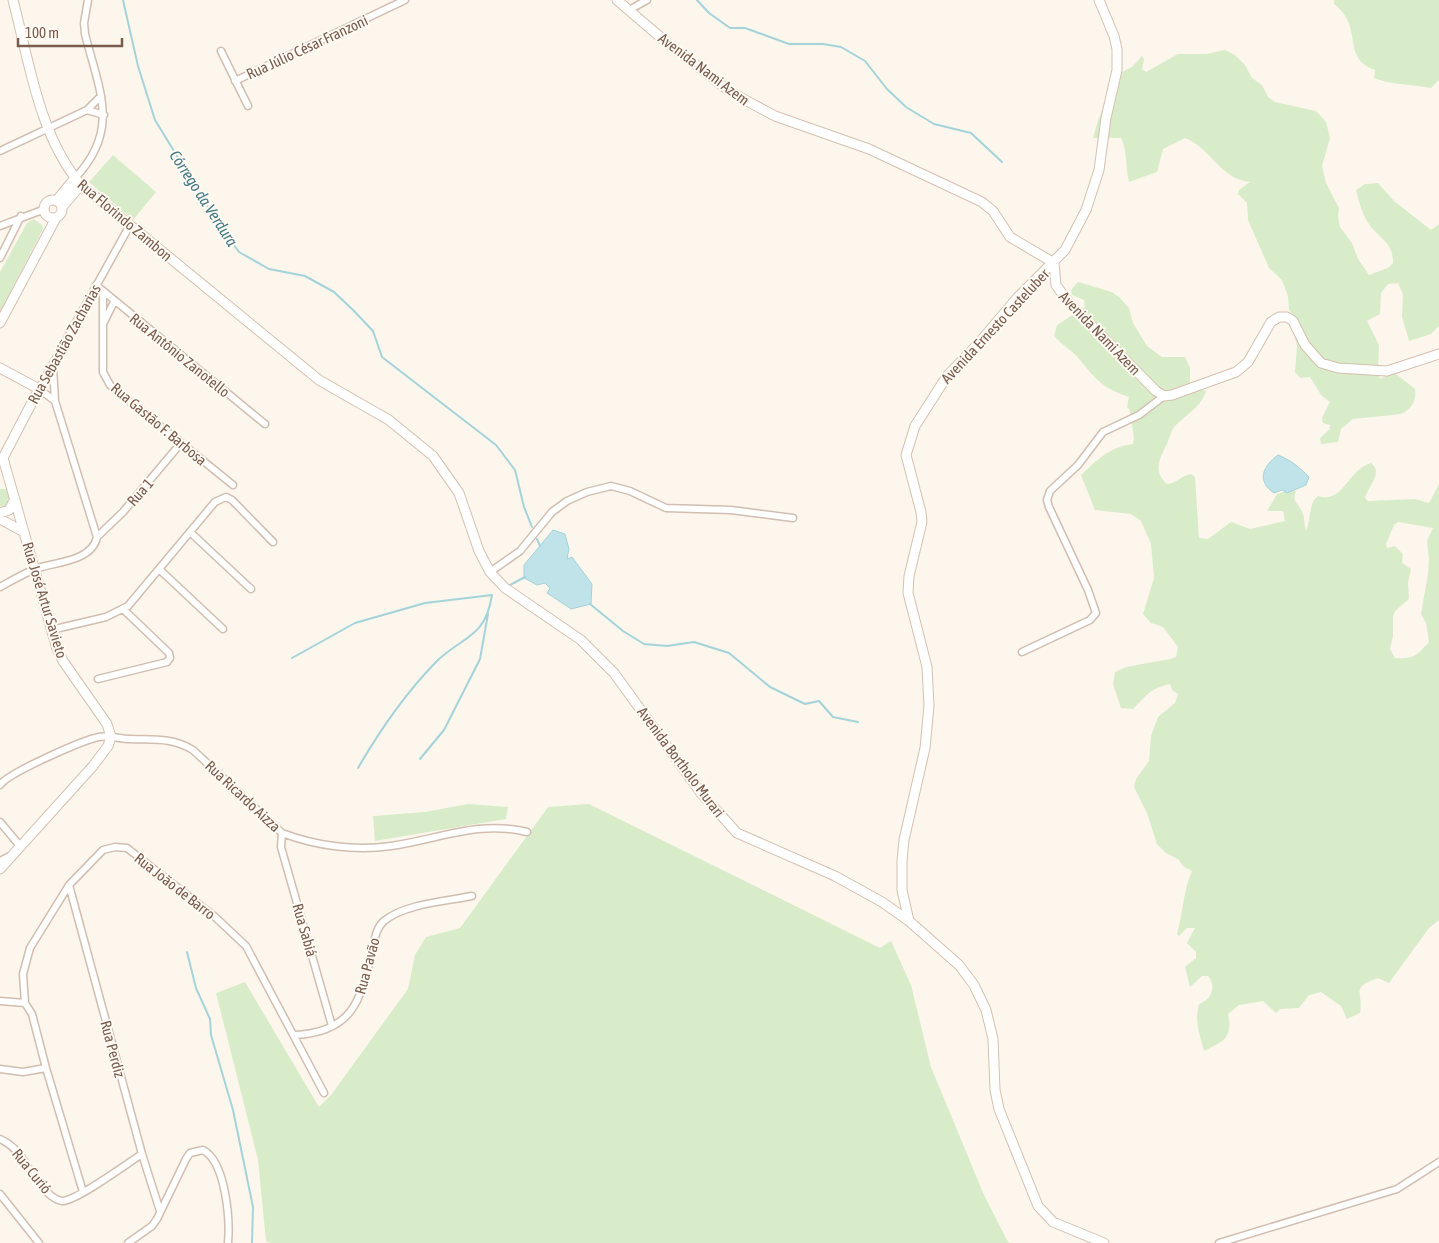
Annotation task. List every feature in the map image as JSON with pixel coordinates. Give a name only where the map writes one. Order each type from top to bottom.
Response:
[{"type":"street","name":"Rua Florindo Zambon","points":[[13,0],[48,129],[78,182],[298,364]]},
{"type":"street","points":[[59,204],[78,182],[82,170],[97,144],[104,125],[101,96],[85,34],[84,23],[88,0]]},
{"type":"street","name":"Rua Júlio César Franzoni","points":[[235,80],[405,0]]},
{"type":"street","name":"Avenida Nami Azem","points":[[617,0],[728,90],[760,110],[869,149],[982,202],[993,211],[1010,237],[1054,263],[1056,285],[1069,303],[1156,391],[1164,396]]},
{"type":"street","points":[[628,10],[647,0]]},
{"type":"street","name":"Avenida Ernesto Casteluber","points":[[909,922],[902,890],[902,861],[904,840],[925,748],[929,706],[927,667],[908,593],[922,522],[920,498],[906,455],[909,441],[925,407],[946,376],[978,344],[1018,297],[1054,263],[1072,241],[1094,190],[1117,70],[1118,49],[1100,0]]},
{"type":"street","points":[[221,51],[248,106]]},
{"type":"street","points":[[0,151],[87,110],[101,96]]},
{"type":"street","points":[[87,110],[104,115]]},
{"type":"street","points":[[0,226],[21,216],[44,209],[50,201],[59,204]]},
{"type":"street","points":[[0,323],[56,218],[61,214],[59,204]]},
{"type":"street","points":[[44,209],[48,216],[56,218]]},
{"type":"street","points":[[0,258],[21,216]]},
{"type":"street","name":"Rua Sebastião Zacharias","points":[[2,461],[39,389],[130,224]]},
{"type":"street","name":"Rua Antônio Zanotello","points":[[96,285],[114,302],[265,424]]},
{"type":"street","name":"Rua Gastão F. Barbosa","points":[[103,292],[102,362],[106,379],[122,395],[233,486]]},
{"type":"street","points":[[103,323],[114,302]]},
{"type":"street","points":[[1022,652],[1090,620],[1096,613],[1088,590],[1047,500],[1050,491],[1078,465],[1103,432],[1139,415],[1164,396],[1172,395],[1236,372],[1248,362],[1271,322],[1279,317],[1287,317],[1294,320],[1305,345],[1321,363],[1338,368],[1387,372],[1439,354]]},
{"type":"street","points":[[54,362],[52,384],[55,401],[97,538]]},
{"type":"street","name":"Avenida Bortholo Murari","points":[[298,364],[334,390],[389,420],[433,456],[459,492],[479,552],[490,572],[505,588],[581,640],[614,673],[701,793],[737,833],[842,879],[909,922],[959,965],[983,1002],[992,1029],[995,1090],[999,1109],[1038,1206],[1059,1225],[1104,1243]]},
{"type":"street","points":[[0,368],[39,389],[55,401]]},
{"type":"street","name":"Rua 1","points":[[0,587],[34,569],[88,553],[96,543],[97,538],[123,512],[181,443]]},
{"type":"street","name":"Rua José Artur Savieto","points":[[2,461],[15,498],[51,630],[63,661],[103,717],[110,734]]},
{"type":"street","points":[[490,572],[520,551],[552,512],[567,501],[586,492],[611,486],[630,491],[666,508],[731,510],[793,518]]},
{"type":"street","points":[[51,630],[106,617],[123,609],[215,502],[226,497],[232,500],[273,542]]},
{"type":"street","points":[[0,513],[12,507],[15,498]]},
{"type":"street","points":[[0,519],[24,532]]},
{"type":"street","points":[[190,532],[251,589]]},
{"type":"street","points":[[159,569],[223,630]]},
{"type":"street","points":[[98,679],[167,662],[170,658],[169,653],[123,609]]},
{"type":"street","points":[[0,870],[92,766],[108,746],[110,734]]},
{"type":"street","name":"Rua Ricardo Aizza","points":[[0,785],[3,781],[27,767],[95,738],[110,734],[161,738],[186,746],[197,753],[282,833],[314,843],[358,848],[391,846],[488,826],[527,832]]},
{"type":"street","points":[[0,822],[20,846]]},
{"type":"street","name":"Rua Sabiá","points":[[282,833],[281,846],[332,1026]]},
{"type":"street","name":"Rua João de Barro","points":[[83,1192],[32,1014],[26,1003],[23,974],[25,960],[69,885],[103,850],[115,847],[126,848],[214,916],[246,946],[295,1035],[324,1093]]},
{"type":"street","points":[[0,861],[12,856]]},
{"type":"street","name":"Rua Perdiz","points":[[69,885],[142,1154],[160,1211]]},
{"type":"street","name":"Rua Pavão","points":[[295,1035],[317,1032],[332,1026],[345,1017],[357,1003],[364,984],[376,934],[385,920],[406,909],[472,896]]},
{"type":"street","points":[[0,1001],[26,1003]]},
{"type":"street","points":[[0,1070],[23,1072],[46,1068]]},
{"type":"street","name":"Rua Curió","points":[[0,1139],[16,1148],[37,1180],[56,1199],[63,1201],[83,1192],[142,1154]]},
{"type":"street","points":[[128,1243],[152,1226],[186,1159],[197,1150],[203,1150],[213,1159],[220,1178],[229,1211],[228,1243]]},
{"type":"street","points":[[1219,1243],[1397,1189],[1439,1162]]},
{"type":"street","points":[[0,1194],[39,1243]]},
{"type":"green space","points":[[1334,0],[1439,0],[1439,80],[1431,88],[1387,82],[1374,78],[1375,70],[1358,58],[1349,23],[1334,4]]},
{"type":"green space","points":[[1225,50],[1235,55],[1245,65],[1252,78],[1262,85],[1268,97],[1275,102],[1316,111],[1326,122],[1330,138],[1322,166],[1326,183],[1339,208],[1340,227],[1352,243],[1358,259],[1369,275],[1388,268],[1393,263],[1393,256],[1386,242],[1371,227],[1360,205],[1356,190],[1365,184],[1378,183],[1394,201],[1431,230],[1439,224],[1439,326],[1431,334],[1409,341],[1402,317],[1403,294],[1398,283],[1388,284],[1381,293],[1380,314],[1367,321],[1379,345],[1378,373],[1380,379],[1401,367],[1436,355],[1396,374],[1415,389],[1414,401],[1408,410],[1401,414],[1353,419],[1341,429],[1338,442],[1321,444],[1320,438],[1330,429],[1330,425],[1323,423],[1322,418],[1330,402],[1321,395],[1310,377],[1300,378],[1295,372],[1297,346],[1293,329],[1296,319],[1289,310],[1288,296],[1282,280],[1269,268],[1248,220],[1247,203],[1238,194],[1239,190],[1250,182],[1240,180],[1231,175],[1202,149],[1185,138],[1163,149],[1157,172],[1129,182],[1125,149],[1121,138],[1093,138],[1098,120],[1120,73],[1132,67],[1142,56],[1144,59],[1142,69],[1146,72],[1178,54],[1206,54]]},
{"type":"green space","points":[[113,155],[156,192],[133,220],[89,182]]},
{"type":"green space","points":[[34,219],[42,225],[43,229],[0,312],[0,272],[27,223]]},
{"type":"green space","points":[[1078,282],[1112,292],[1119,297],[1129,308],[1133,323],[1147,346],[1162,357],[1185,357],[1190,368],[1190,387],[1206,391],[1197,406],[1174,427],[1159,465],[1160,475],[1167,484],[1191,474],[1195,477],[1199,538],[1208,539],[1231,522],[1250,529],[1285,521],[1283,511],[1267,511],[1277,494],[1293,489],[1296,491],[1295,500],[1302,511],[1306,531],[1315,499],[1318,496],[1327,497],[1334,495],[1356,473],[1371,463],[1375,467],[1376,475],[1365,498],[1368,501],[1415,499],[1429,503],[1439,484],[1439,920],[1429,928],[1389,983],[1378,978],[1361,988],[1360,1013],[1347,1019],[1341,1006],[1321,992],[1309,995],[1299,1008],[1280,1009],[1276,1013],[1263,1001],[1239,1005],[1228,1014],[1229,1028],[1225,1038],[1204,1051],[1197,1016],[1199,1004],[1207,999],[1211,993],[1212,984],[1208,976],[1202,976],[1190,987],[1185,967],[1196,958],[1196,952],[1187,943],[1195,928],[1187,928],[1179,936],[1177,934],[1192,871],[1184,867],[1178,859],[1166,853],[1157,844],[1147,813],[1134,787],[1136,779],[1149,761],[1151,736],[1158,717],[1175,703],[1178,694],[1172,690],[1170,684],[1153,690],[1133,709],[1121,708],[1113,684],[1115,672],[1126,667],[1176,657],[1178,647],[1163,627],[1151,623],[1143,614],[1154,578],[1151,544],[1141,521],[1131,514],[1095,510],[1081,475],[1110,451],[1133,444],[1134,435],[1130,410],[1127,407],[1129,397],[1101,383],[1054,336],[1057,325],[1085,307],[1084,300],[1072,295],[1071,290]],"holes":[[[1398,522],[1433,528],[1427,541],[1428,574],[1421,614],[1426,623],[1429,642],[1415,656],[1395,658],[1390,649],[1393,636],[1393,617],[1395,611],[1409,599],[1408,582],[1411,569],[1402,563],[1403,554],[1395,546],[1387,548],[1386,544],[1394,525]]]},
{"type":"green space","points":[[0,489],[7,489],[13,497],[6,507],[0,506]]},
{"type":"green space","points":[[468,804],[508,807],[506,819],[375,841],[373,816],[425,812]]},
{"type":"green space","points":[[589,804],[880,948],[891,941],[911,985],[931,1067],[984,1195],[1010,1243],[270,1243],[266,1241],[258,1160],[216,993],[245,982],[319,1107],[331,1095],[408,989],[415,955],[426,937],[460,928],[548,807]]},
{"type":"water","points":[[1278,455],[1295,464],[1309,477],[1306,485],[1287,493],[1282,490],[1274,493],[1268,488],[1263,479],[1265,469]]},
{"type":"water","points":[[553,530],[565,534],[569,549],[567,559],[572,557],[592,584],[591,604],[571,609],[547,593],[550,588],[545,583],[537,585],[524,578],[524,565]]},
{"type":"waterway","name":"Córrego da Verdura","points":[[123,0],[138,66],[155,120],[218,223],[239,252],[269,269],[305,276],[334,292],[373,331],[382,357],[496,445],[515,470],[524,507],[532,527]]},
{"type":"waterway","points":[[697,0],[709,13],[730,28],[745,28],[789,44],[823,44],[841,47],[865,61],[887,89],[906,107],[934,124],[971,133],[1002,162]]},
{"type":"waterway","name":"Córrego da Verdura","points":[[537,539],[540,546]]},
{"type":"waterway","points":[[510,585],[525,577]]},
{"type":"waterway","points":[[292,658],[355,623],[425,603],[492,595],[489,610],[478,629],[445,654],[413,687],[375,740],[358,768]]},
{"type":"waterway","points":[[590,604],[623,631],[644,644],[667,646],[694,642],[729,653],[770,687],[805,704],[819,701],[833,717],[858,722]]},
{"type":"waterway","points":[[420,759],[444,730],[480,659],[488,614]]},
{"type":"waterway","points":[[187,952],[196,988],[210,1019],[211,1035],[233,1110],[253,1207],[252,1243]]}]
